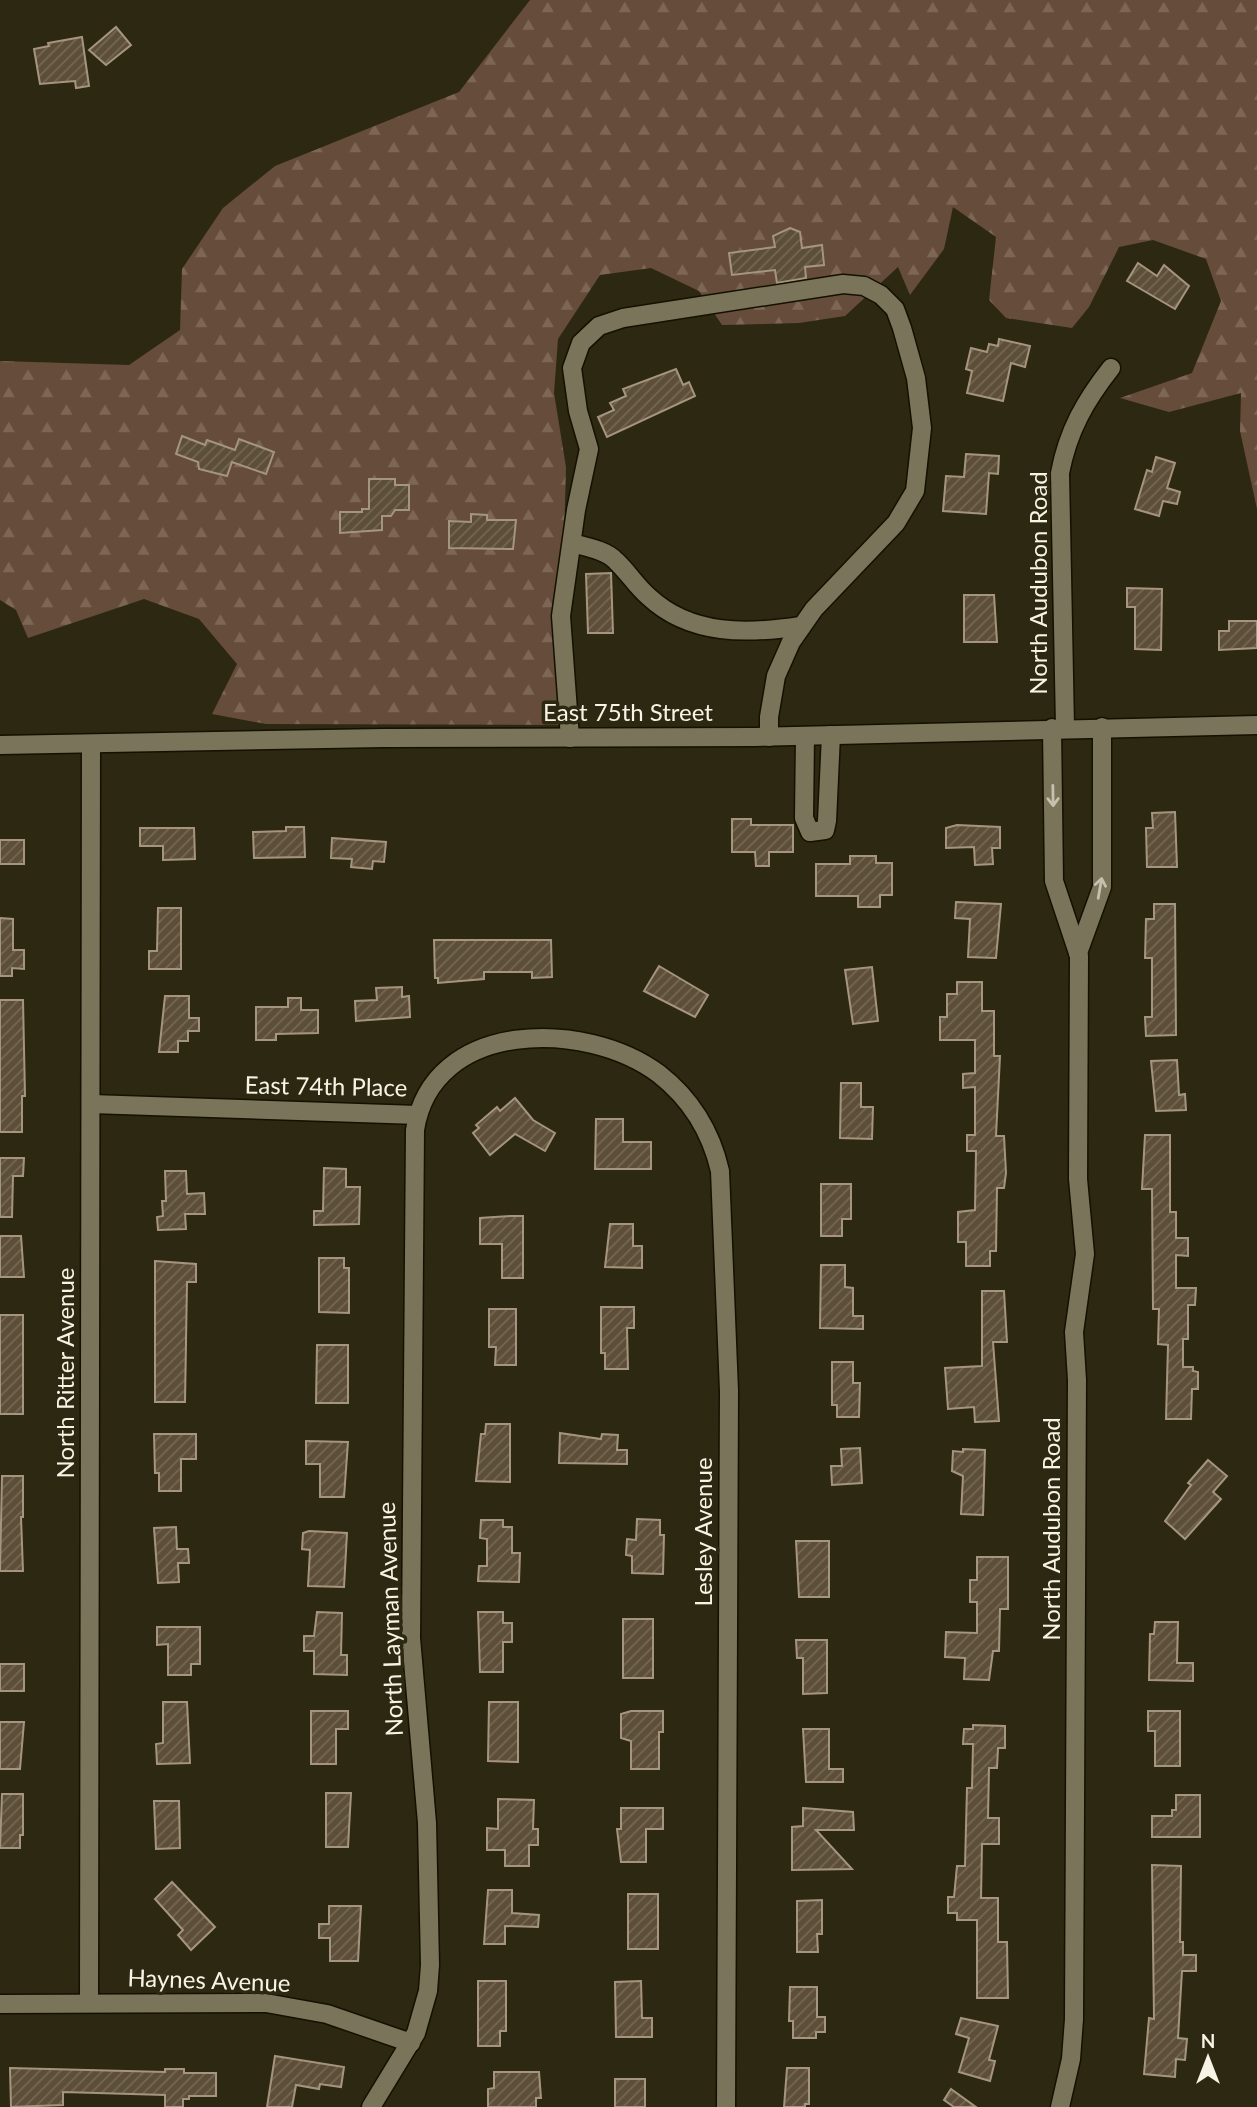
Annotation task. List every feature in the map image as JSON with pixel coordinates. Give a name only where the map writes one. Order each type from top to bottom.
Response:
[{"type":"street","points":[[570,738],[561,616],[589,449],[578,411],[572,368],[581,344],[599,326],[623,318],[843,284],[864,286],[881,295],[895,309],[911,356],[922,428],[918,478],[915,491],[896,523],[802,626],[776,676],[769,717],[769,737]]},
{"type":"street","name":"North Audubon Road","points":[[1060,2107],[1071,2059],[1073,2019],[1077,1394],[1074,1332],[1085,1254],[1078,1179],[1078,953],[1055,886],[1060,473],[1068,441],[1080,411],[1111,368]]},
{"type":"street","points":[[572,543],[615,559],[649,597],[672,616],[696,626],[769,631],[802,626]]},
{"type":"street","name":"East 75th Street","points":[[0,745],[769,737],[1257,725]]},
{"type":"street","name":"North Audubon Road","points":[[1078,953],[1102,887],[1102,727]]},
{"type":"street","points":[[805,736],[804,818],[810,832],[818,833],[825,830],[827,821],[831,735]]},
{"type":"street","name":"North Ritter Avenue","points":[[89,2002],[91,744]]},
{"type":"street","name":"East 74th Place","points":[[91,1104],[418,1115],[432,1085],[442,1073],[477,1049],[514,1040],[570,1041]]},
{"type":"street","name":"Lesley Avenue","points":[[570,1041],[624,1054],[658,1073],[676,1089],[708,1133],[721,1179],[729,1391],[726,2107]]},
{"type":"street","name":"North Layman Avenue","points":[[372,2107],[411,2043],[428,1991],[431,1925],[427,1823],[411,1638],[414,1192],[418,1115]]},
{"type":"street","name":"Haynes Avenue","points":[[0,2004],[266,2003],[327,2014],[411,2043]]},
{"type":"green space","points":[[530,0],[1257,0],[1257,509],[1240,431],[1241,393],[1169,412],[1120,398],[1192,373],[1221,301],[1206,259],[1153,240],[1119,247],[1089,307],[1072,328],[1006,318],[989,300],[996,237],[953,207],[944,249],[910,295],[898,267],[845,316],[799,323],[722,325],[699,291],[651,268],[600,275],[558,339],[554,393],[566,467],[559,725],[266,724],[212,714],[237,664],[199,619],[144,599],[28,638],[16,610],[0,600],[0,361],[129,365],[180,330],[182,269],[223,208],[275,166],[459,92]]},
{"type":"building","points":[[116,27],[131,45],[106,65],[89,50]]},
{"type":"building","points":[[82,37],[89,86],[76,88],[75,81],[40,84],[34,49],[49,46],[48,43]]},
{"type":"building","points":[[790,228],[800,232],[802,248],[822,245],[824,265],[805,267],[806,278],[777,283],[775,270],[732,275],[729,253],[775,247],[773,236]]},
{"type":"building","points":[[1138,263],[1157,276],[1164,265],[1189,286],[1175,309],[1127,281]]},
{"type":"building","points":[[999,339],[1030,346],[1025,367],[1011,363],[1003,401],[967,393],[972,371],[966,369],[971,348],[987,352],[989,344],[998,346]]},
{"type":"building","points":[[676,369],[683,385],[689,382],[695,396],[607,437],[598,417],[614,410],[610,403],[626,396],[623,389]]},
{"type":"building","points":[[182,436],[205,445],[207,440],[235,450],[239,439],[274,452],[266,474],[232,462],[227,476],[199,469],[198,462],[176,454]]},
{"type":"building","points":[[966,454],[999,456],[998,474],[989,473],[986,514],[943,511],[946,476],[964,477]]},
{"type":"building","points":[[1156,457],[1175,463],[1167,488],[1180,492],[1177,504],[1163,501],[1159,516],[1135,509],[1147,470],[1152,472]]},
{"type":"building","points":[[369,479],[395,479],[395,485],[409,485],[409,510],[395,510],[391,516],[382,516],[382,530],[340,533],[340,512],[362,512],[362,509],[369,509]]},
{"type":"building","points":[[471,514],[487,515],[487,520],[516,520],[513,549],[449,548],[449,521],[471,522]]},
{"type":"building","points":[[611,573],[613,633],[588,633],[586,574]]},
{"type":"building","points":[[1127,588],[1162,589],[1161,650],[1135,649],[1135,607],[1127,607]]},
{"type":"building","points":[[964,595],[994,595],[997,642],[964,642]]},
{"type":"building","points":[[1229,621],[1257,621],[1257,648],[1219,650],[1219,631],[1229,631]]},
{"type":"building","points":[[1175,812],[1177,867],[1147,867],[1146,828],[1153,828],[1152,813]]},
{"type":"building","points":[[732,819],[751,819],[751,825],[793,825],[793,852],[769,852],[769,866],[756,866],[755,852],[732,852]]},
{"type":"building","points":[[957,825],[1000,827],[1000,848],[992,848],[993,864],[975,865],[974,847],[946,848],[946,828]]},
{"type":"building","points":[[286,827],[304,827],[305,857],[254,858],[253,832],[286,831]]},
{"type":"building","points":[[140,828],[194,828],[195,859],[163,860],[163,846],[140,846]]},
{"type":"building","points":[[332,838],[386,842],[384,862],[373,861],[372,869],[351,867],[352,859],[331,858]]},
{"type":"building","points":[[0,840],[24,840],[24,864],[0,864]]},
{"type":"building","points":[[850,856],[876,856],[876,863],[892,863],[892,895],[880,895],[880,907],[858,907],[858,896],[816,896],[816,864],[850,864]]},
{"type":"building","points":[[956,902],[1001,904],[996,958],[968,957],[970,919],[955,918]]},
{"type":"building","points":[[1154,904],[1175,904],[1176,1035],[1146,1036],[1145,1017],[1152,1017],[1152,958],[1145,958],[1146,919],[1154,919]]},
{"type":"building","points":[[158,908],[181,908],[181,969],[149,969],[149,951],[157,951]]},
{"type":"building","points":[[0,918],[13,919],[13,950],[24,950],[24,969],[12,968],[12,976],[0,976]]},
{"type":"building","points":[[434,940],[551,940],[552,977],[532,978],[532,972],[484,972],[484,979],[438,983],[438,978],[435,978]]},
{"type":"building","points":[[659,966],[708,995],[695,1017],[644,991]]},
{"type":"building","points":[[872,967],[878,1021],[853,1024],[845,970]]},
{"type":"building","points":[[957,982],[982,982],[982,1011],[994,1011],[994,1056],[1000,1056],[996,1136],[1004,1136],[1006,1173],[1004,1188],[997,1188],[996,1251],[990,1251],[990,1266],[966,1266],[966,1242],[958,1242],[958,1212],[975,1210],[976,1151],[967,1151],[967,1135],[975,1135],[975,1087],[963,1088],[963,1074],[975,1073],[975,1040],[940,1040],[940,1017],[947,1017],[947,994],[957,994]]},
{"type":"building","points":[[402,987],[402,997],[409,996],[410,1017],[356,1021],[355,1001],[377,1000],[376,988]]},
{"type":"building","points":[[165,996],[189,996],[189,1018],[199,1018],[199,1031],[188,1031],[188,1041],[178,1041],[178,1052],[159,1052]]},
{"type":"building","points":[[288,998],[301,998],[301,1010],[318,1010],[318,1033],[276,1034],[276,1040],[256,1040],[256,1007],[288,1007]]},
{"type":"building","points":[[0,1000],[23,1000],[25,1096],[22,1096],[22,1132],[0,1132]]},
{"type":"building","points":[[1177,1060],[1179,1095],[1185,1094],[1186,1110],[1156,1111],[1151,1061]]},
{"type":"building","points":[[841,1083],[861,1083],[861,1107],[873,1107],[872,1139],[840,1138]]},
{"type":"building","points":[[515,1098],[533,1120],[555,1133],[545,1151],[515,1134],[490,1155],[473,1133],[479,1128],[476,1125],[497,1107],[500,1111]]},
{"type":"building","points":[[596,1119],[623,1119],[623,1142],[651,1142],[651,1169],[595,1169]]},
{"type":"building","points":[[1145,1135],[1170,1135],[1170,1212],[1176,1212],[1176,1238],[1188,1238],[1188,1256],[1176,1255],[1176,1288],[1196,1288],[1195,1305],[1188,1305],[1188,1339],[1183,1339],[1183,1367],[1193,1367],[1193,1371],[1198,1372],[1198,1389],[1192,1389],[1191,1419],[1166,1419],[1168,1345],[1158,1344],[1159,1309],[1153,1309],[1152,1189],[1142,1189]]},
{"type":"building","points":[[0,1158],[24,1158],[23,1176],[13,1176],[12,1217],[0,1217]]},
{"type":"building","points":[[324,1168],[346,1169],[346,1187],[360,1187],[359,1224],[314,1225],[314,1211],[323,1211]]},
{"type":"building","points":[[165,1171],[186,1171],[187,1194],[204,1193],[205,1214],[185,1214],[186,1229],[158,1230],[157,1217],[163,1216],[162,1201],[166,1201]]},
{"type":"building","points":[[821,1184],[851,1184],[851,1219],[842,1219],[842,1236],[821,1236]]},
{"type":"building","points":[[523,1216],[523,1278],[502,1278],[502,1244],[480,1244],[480,1218]]},
{"type":"building","points":[[610,1224],[633,1224],[633,1246],[642,1246],[642,1268],[605,1267]]},
{"type":"building","points":[[0,1236],[21,1236],[24,1277],[0,1277]]},
{"type":"building","points":[[319,1258],[344,1258],[344,1268],[349,1268],[349,1313],[319,1312]]},
{"type":"building","points":[[155,1261],[196,1264],[196,1282],[187,1282],[185,1402],[155,1402]]},
{"type":"building","points":[[821,1265],[845,1265],[845,1287],[853,1288],[853,1316],[863,1316],[863,1329],[820,1328]]},
{"type":"building","points":[[982,1291],[1004,1291],[1007,1342],[993,1342],[999,1421],[975,1422],[974,1407],[948,1409],[945,1368],[982,1366]]},
{"type":"building","points":[[601,1307],[634,1307],[634,1328],[627,1328],[628,1369],[605,1369],[605,1353],[601,1353]]},
{"type":"building","points":[[489,1309],[516,1309],[516,1365],[495,1365],[496,1347],[489,1347]]},
{"type":"building","points":[[0,1315],[23,1315],[23,1414],[0,1414]]},
{"type":"building","points":[[317,1345],[348,1345],[348,1403],[316,1403]]},
{"type":"building","points":[[832,1362],[853,1362],[853,1383],[860,1383],[859,1417],[837,1417],[837,1405],[832,1405]]},
{"type":"building","points":[[486,1424],[510,1424],[510,1482],[476,1481],[481,1434],[485,1434]]},
{"type":"building","points":[[560,1433],[601,1439],[602,1434],[618,1435],[617,1450],[627,1450],[627,1464],[559,1463]]},
{"type":"building","points":[[154,1434],[196,1434],[196,1459],[181,1459],[181,1491],[159,1491],[159,1473],[155,1473]]},
{"type":"building","points":[[306,1441],[348,1442],[344,1497],[320,1497],[320,1464],[306,1464]]},
{"type":"building","points":[[860,1448],[862,1483],[832,1485],[831,1466],[842,1466],[841,1449]]},
{"type":"building","points":[[963,1449],[985,1450],[983,1515],[961,1514],[963,1476],[952,1471],[953,1451],[963,1452]]},
{"type":"building","points":[[1208,1460],[1227,1476],[1213,1492],[1221,1499],[1185,1539],[1165,1521],[1191,1485],[1188,1483]]},
{"type":"building","points":[[2,1476],[23,1476],[23,1571],[0,1571]]},
{"type":"building","points":[[637,1519],[660,1520],[660,1535],[664,1535],[663,1574],[632,1573],[632,1556],[626,1555],[627,1539],[636,1540]]},
{"type":"building","points":[[481,1520],[503,1520],[503,1527],[512,1527],[512,1553],[520,1553],[519,1582],[478,1581],[479,1566],[487,1566],[487,1539],[480,1538]]},
{"type":"building","points":[[176,1527],[177,1549],[188,1549],[189,1563],[178,1563],[179,1582],[158,1583],[154,1528]]},
{"type":"building","points":[[303,1533],[347,1533],[344,1587],[308,1586],[310,1550],[302,1549]]},
{"type":"building","points":[[796,1541],[829,1541],[829,1597],[799,1597]]},
{"type":"building","points":[[977,1557],[1008,1557],[1008,1609],[1000,1609],[999,1651],[993,1651],[989,1680],[964,1679],[965,1658],[945,1657],[946,1632],[977,1633],[977,1602],[970,1602],[970,1580],[977,1580]]},
{"type":"building","points":[[317,1612],[342,1613],[341,1655],[347,1655],[347,1675],[314,1674],[314,1651],[304,1651],[304,1636],[314,1636]]},
{"type":"building","points":[[478,1612],[503,1612],[503,1623],[512,1623],[512,1642],[503,1642],[503,1672],[480,1672]]},
{"type":"building","points":[[623,1619],[653,1619],[653,1678],[623,1678]]},
{"type":"building","points":[[1155,1622],[1178,1622],[1177,1663],[1193,1663],[1193,1681],[1149,1680],[1150,1634],[1154,1634]]},
{"type":"building","points":[[157,1627],[200,1627],[200,1664],[191,1664],[191,1675],[168,1675],[168,1644],[157,1645]]},
{"type":"building","points":[[796,1640],[827,1640],[827,1693],[803,1694],[803,1658],[797,1658]]},
{"type":"building","points":[[0,1664],[24,1664],[24,1691],[0,1691]]},
{"type":"building","points":[[163,1702],[187,1702],[190,1763],[157,1764],[156,1744],[163,1743]]},
{"type":"building","points":[[489,1702],[518,1702],[518,1762],[488,1761]]},
{"type":"building","points":[[311,1711],[348,1711],[348,1729],[336,1729],[336,1764],[311,1764]]},
{"type":"building","points":[[631,1711],[663,1711],[663,1732],[659,1732],[659,1769],[631,1769],[631,1741],[621,1738],[621,1714]]},
{"type":"building","points":[[1148,1711],[1180,1711],[1180,1766],[1155,1766],[1155,1731],[1148,1731]]},
{"type":"building","points":[[0,1722],[24,1722],[20,1769],[0,1769]]},
{"type":"building","points":[[973,1725],[1005,1726],[1005,1748],[998,1748],[997,1768],[989,1768],[988,1818],[999,1818],[999,1844],[982,1844],[981,1898],[998,1898],[998,1942],[1007,1942],[1008,1998],[977,1998],[977,1920],[957,1920],[957,1913],[948,1913],[948,1897],[954,1897],[957,1866],[965,1866],[967,1788],[972,1788],[973,1744],[963,1744],[964,1729],[973,1729]]},
{"type":"building","points":[[803,1729],[829,1729],[829,1769],[843,1769],[843,1782],[806,1782]]},
{"type":"building","points":[[326,1793],[351,1793],[348,1847],[326,1847]]},
{"type":"building","points":[[2,1794],[23,1794],[23,1835],[20,1835],[20,1848],[0,1848]]},
{"type":"building","points":[[1176,1795],[1200,1795],[1200,1837],[1152,1837],[1152,1816],[1172,1816],[1172,1810],[1176,1810]]},
{"type":"building","points":[[498,1799],[534,1800],[533,1829],[538,1829],[538,1845],[529,1845],[529,1866],[505,1866],[505,1850],[487,1850],[487,1828],[498,1829]]},
{"type":"building","points":[[154,1801],[179,1801],[180,1848],[156,1849]]},
{"type":"building","points":[[621,1808],[663,1808],[663,1829],[646,1829],[646,1862],[621,1862],[617,1829],[621,1829]]},
{"type":"building","points":[[803,1808],[853,1812],[854,1830],[816,1830],[852,1869],[792,1870],[792,1827],[803,1826]]},
{"type":"building","points":[[1152,1865],[1181,1866],[1180,1942],[1183,1942],[1183,1955],[1196,1955],[1196,1971],[1182,1971],[1178,2038],[1187,2039],[1185,2060],[1176,2059],[1175,2077],[1144,2074],[1149,2018],[1154,2019]]},
{"type":"building","points":[[172,1882],[215,1927],[191,1950],[178,1935],[183,1930],[155,1899]]},
{"type":"building","points":[[488,1890],[512,1890],[512,1913],[539,1915],[538,1927],[505,1926],[505,1944],[484,1944]]},
{"type":"building","points":[[628,1894],[658,1894],[658,1949],[628,1949]]},
{"type":"building","points":[[822,1900],[822,1934],[817,1934],[818,1952],[797,1952],[797,1901]]},
{"type":"building","points":[[329,1906],[361,1906],[358,1961],[330,1961],[330,1938],[319,1938],[319,1924],[329,1924]]},
{"type":"building","points":[[478,1981],[506,1981],[506,2031],[500,2031],[500,2046],[478,2046]]},
{"type":"building","points":[[641,1981],[642,2018],[652,2018],[652,2037],[616,2037],[615,1982]]},
{"type":"building","points":[[790,1987],[817,1987],[817,2017],[825,2017],[825,2032],[816,2032],[816,2038],[793,2038],[793,2021],[789,2021]]},
{"type":"building","points":[[961,2018],[998,2026],[989,2060],[995,2061],[990,2081],[959,2072],[969,2038],[956,2034]]},
{"type":"building","points":[[275,2056],[344,2067],[341,2087],[320,2084],[319,2089],[296,2085],[292,2107],[267,2107]]},
{"type":"building","points":[[10,2068],[165,2072],[165,2069],[184,2069],[184,2073],[216,2073],[216,2096],[189,2096],[189,2099],[183,2099],[183,2107],[165,2107],[165,2095],[63,2092],[63,2105],[11,2107]]},
{"type":"building","points":[[787,2068],[809,2068],[809,2104],[805,2104],[805,2107],[784,2107]]},
{"type":"building","points":[[494,2072],[539,2072],[541,2098],[536,2098],[536,2107],[488,2107],[488,2089],[494,2088]]},
{"type":"building","points":[[615,2079],[645,2079],[645,2107],[615,2107]]},
{"type":"building","points":[[951,2089],[976,2107],[954,2107],[944,2100]]}]
